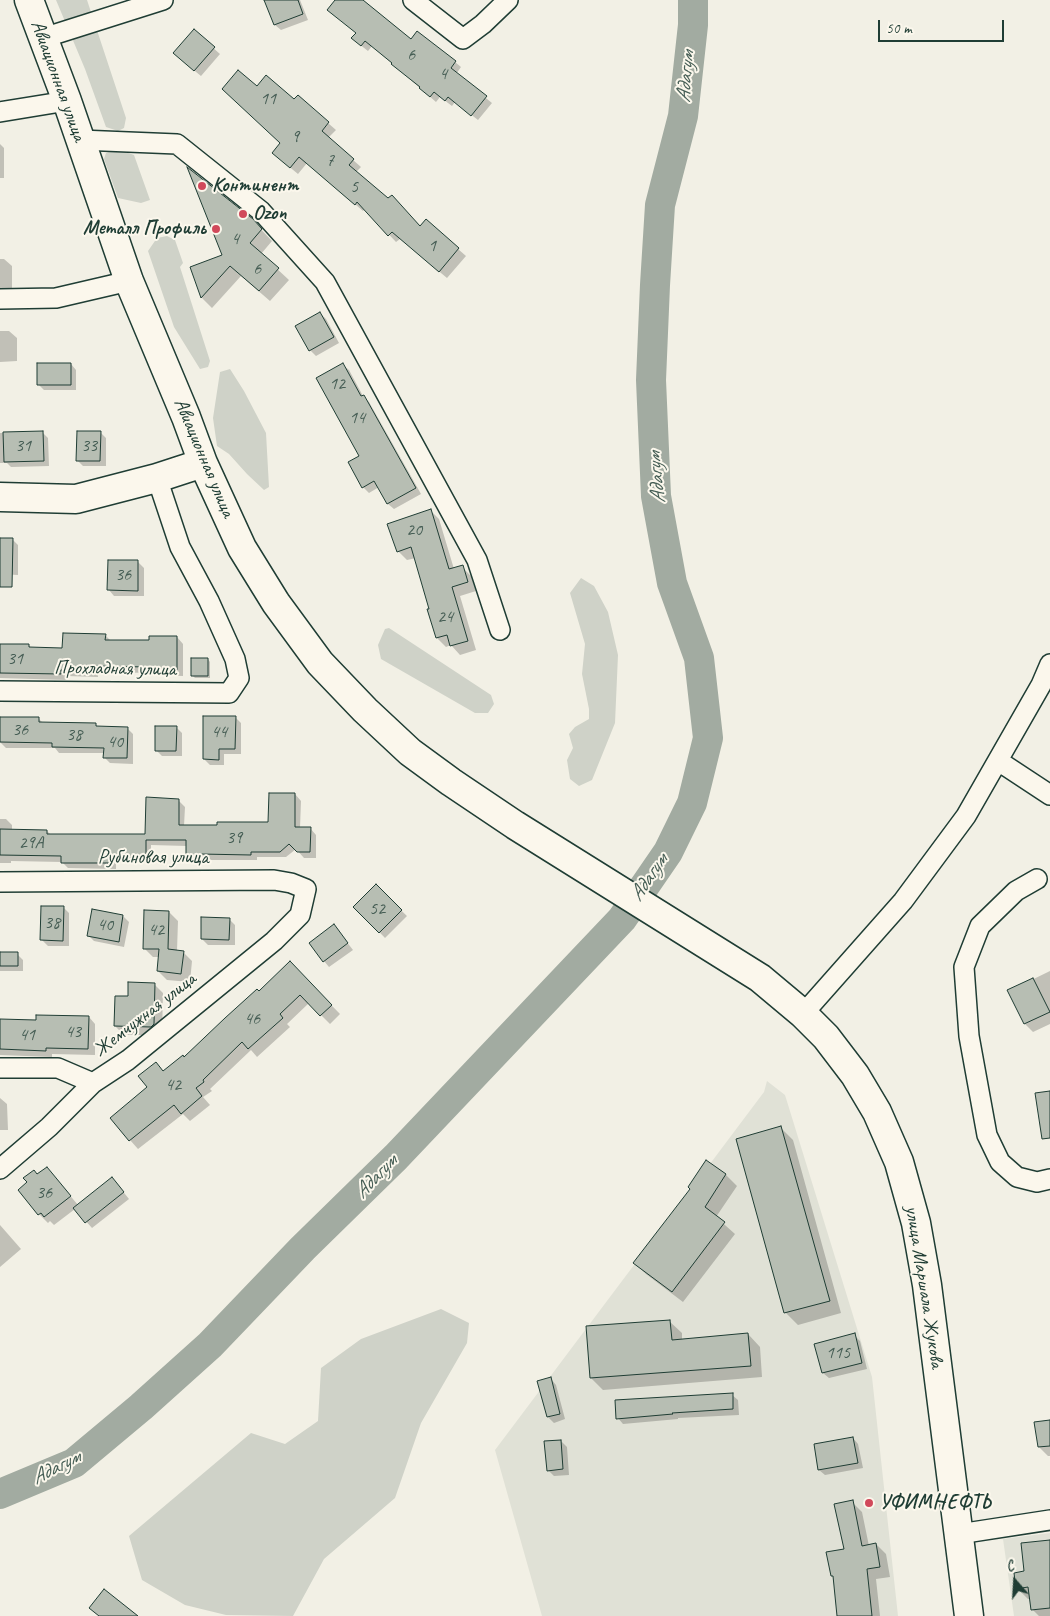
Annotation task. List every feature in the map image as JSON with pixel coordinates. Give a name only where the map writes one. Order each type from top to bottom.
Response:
[{"type":"main road","name":"Авиационная улица","points":[[29,0],[129,281],[186,417],[202,463],[242,548],[276,603],[320,663],[365,710],[410,752],[515,824],[760,978]]},
{"type":"main road","points":[[0,497],[76,499],[157,478],[202,463]]},
{"type":"main road","name":"улица Маршала Жукова","points":[[760,978],[803,1014],[826,1037],[855,1076],[877,1112],[899,1162],[916,1224],[928,1285],[969,1616]]},
{"type":"street","points":[[43,38],[163,0]]},
{"type":"street","points":[[413,0],[463,40],[508,0]]},
{"type":"street","points":[[0,112],[66,101]]},
{"type":"street","points":[[80,140],[178,144],[261,211],[326,282],[477,560],[500,630]]},
{"type":"street","points":[[0,299],[56,298],[129,281]]},
{"type":"street","name":"Прохладная улица","points":[[0,691],[229,693],[239,678],[235,659],[209,601],[180,547],[157,478]]},
{"type":"street","points":[[803,1014],[903,901],[966,816],[1045,686],[1050,664]]},
{"type":"street","points":[[997,763],[1006,766],[1050,795]]},
{"type":"street","points":[[1037,879],[1016,891],[980,926],[964,967],[969,1036],[988,1135],[1000,1162],[1017,1178],[1037,1182],[1050,1180]]},
{"type":"street","name":"Рубиновая улица","points":[[0,882],[274,880],[291,883],[306,889]]},
{"type":"street","name":"Жемчужная улица","points":[[0,1169],[49,1127],[93,1083],[128,1060],[274,941],[300,915],[306,889]]},
{"type":"street","points":[[0,1068],[58,1068],[93,1083]]},
{"type":"street","points":[[959,1534],[1050,1520]]},
{"type":"shaded area","points":[[56,0],[87,0],[126,118],[124,128],[118,131],[106,127],[85,69]]},
{"type":"shaded area","points":[[117,149],[134,155],[150,200],[141,203],[118,198],[104,159],[106,153]]},
{"type":"shaded area","points":[[167,236],[175,240],[183,263],[180,267],[210,361],[208,367],[200,369],[174,327],[148,251],[157,238]]},
{"type":"shaded area","points":[[230,369],[266,433],[269,487],[264,490],[229,454],[217,446],[213,418],[220,372]]},
{"type":"shaded area","points":[[581,578],[594,586],[608,612],[618,655],[615,723],[592,780],[579,786],[570,779],[567,760],[573,748],[569,734],[575,727],[589,719],[589,709],[582,674],[585,644],[570,593]]},
{"type":"shaded area","points":[[389,628],[491,695],[494,704],[488,713],[475,713],[381,659],[378,645],[385,629]]},
{"type":"shaded area","points":[[767,1081],[785,1095],[872,1377],[898,1616],[542,1616],[495,1450],[764,1092]]},
{"type":"shaded area","points":[[441,1309],[469,1323],[467,1343],[421,1423],[395,1498],[324,1559],[293,1616],[226,1615],[185,1605],[142,1580],[129,1536],[251,1433],[285,1444],[318,1421],[321,1368],[361,1339]]},
{"type":"shaded area","points":[[1050,1533],[1050,1616],[1014,1616],[1003,1539]]},
{"type":"building","points":[[264,0],[298,0],[303,14],[274,25]]},
{"type":"building","points":[[335,0],[363,0],[411,39],[417,31],[456,61],[451,68],[487,96],[471,116],[448,97],[445,101],[434,92],[430,97],[365,41],[361,46],[351,38],[356,33],[327,10]]},
{"type":"building","points":[[194,29],[215,47],[194,71],[173,53]]},
{"type":"building","points":[[238,70],[257,86],[266,75],[294,99],[298,95],[329,122],[322,131],[354,159],[349,165],[388,198],[392,195],[420,226],[426,219],[459,248],[439,272],[392,232],[388,236],[357,202],[355,205],[299,157],[290,168],[272,153],[280,143],[222,89]]},
{"type":"building","points":[[187,167],[253,219],[262,229],[250,243],[279,268],[259,291],[230,266],[201,298],[190,267],[222,255]]},
{"type":"building","points":[[320,312],[334,337],[309,351],[295,326]]},
{"type":"building","points":[[37,363],[71,363],[71,385],[37,385]]},
{"type":"building","points":[[343,363],[361,396],[364,395],[416,488],[387,504],[374,481],[362,488],[348,462],[359,456],[316,378]]},
{"type":"building","points":[[43,431],[44,461],[4,462],[3,432]]},
{"type":"building","points":[[77,431],[101,431],[100,461],[76,461]]},
{"type":"building","points":[[431,509],[449,569],[463,565],[468,582],[452,587],[468,641],[450,646],[447,635],[436,638],[411,547],[397,552],[387,524]]},
{"type":"building","points":[[0,538],[13,538],[12,587],[0,587]]},
{"type":"building","points":[[108,560],[138,560],[138,591],[107,590]]},
{"type":"building","points":[[63,633],[106,634],[105,640],[149,640],[149,636],[177,636],[177,670],[149,669],[149,667],[92,666],[92,671],[61,670],[61,674],[0,673],[0,644],[29,644],[29,647],[62,648]]},
{"type":"building","points":[[191,658],[208,658],[208,676],[191,676]]},
{"type":"building","points":[[203,716],[236,716],[235,749],[219,749],[219,760],[203,759]]},
{"type":"building","points":[[0,717],[39,717],[39,722],[96,723],[96,726],[128,727],[127,758],[103,758],[104,748],[52,747],[52,743],[0,742]]},
{"type":"building","points":[[155,726],[177,726],[176,751],[155,751]]},
{"type":"building","points":[[269,793],[295,793],[295,827],[311,827],[310,852],[297,852],[289,844],[280,852],[251,852],[251,855],[200,854],[200,859],[186,859],[186,840],[146,840],[146,858],[111,858],[110,863],[61,863],[61,856],[0,855],[0,829],[47,830],[47,834],[145,834],[146,797],[179,799],[179,825],[217,825],[217,822],[268,822]]},
{"type":"building","points":[[376,884],[402,910],[379,933],[353,907]]},
{"type":"building","points":[[41,906],[64,906],[63,941],[40,940]]},
{"type":"building","points":[[92,909],[123,915],[119,942],[87,936]]},
{"type":"building","points":[[144,910],[169,911],[168,949],[184,951],[181,974],[157,971],[159,949],[143,949]]},
{"type":"building","points":[[201,917],[230,918],[229,940],[201,939]]},
{"type":"building","points":[[334,924],[348,943],[323,962],[309,943]]},
{"type":"building","points":[[0,952],[18,952],[18,966],[0,966]]},
{"type":"building","points":[[290,961],[332,1005],[320,1016],[300,995],[280,1014],[283,1018],[248,1049],[242,1042],[203,1080],[204,1082],[196,1088],[202,1096],[181,1114],[174,1105],[129,1141],[110,1118],[147,1087],[138,1076],[156,1062],[163,1071],[183,1055],[184,1057]]},
{"type":"building","points":[[1033,978],[1050,1012],[1024,1024],[1007,990]]},
{"type":"building","points":[[128,982],[155,983],[154,1024],[151,1027],[114,1026],[115,996],[128,996]]},
{"type":"building","points":[[36,1015],[89,1016],[88,1049],[46,1048],[46,1051],[0,1049],[0,1019],[36,1020]]},
{"type":"building","points":[[1050,1091],[1050,1138],[1042,1139],[1035,1093]]},
{"type":"building","points":[[781,1126],[830,1301],[784,1313],[736,1139]]},
{"type":"building","points":[[706,1160],[726,1174],[705,1207],[725,1222],[672,1292],[633,1263],[690,1189],[688,1187]]},
{"type":"building","points":[[47,1167],[71,1196],[44,1217],[41,1213],[38,1215],[18,1190],[27,1182],[23,1178],[34,1170],[37,1174]]},
{"type":"building","points":[[112,1177],[124,1192],[85,1223],[73,1208]]},
{"type":"building","points":[[670,1320],[672,1340],[748,1333],[751,1366],[590,1378],[586,1326]]},
{"type":"building","points":[[855,1333],[862,1363],[822,1373],[814,1344]]},
{"type":"building","points":[[551,1377],[560,1414],[547,1417],[537,1381]]},
{"type":"building","points":[[733,1393],[733,1409],[616,1419],[615,1400]]},
{"type":"building","points":[[1050,1420],[1050,1446],[1038,1447],[1034,1422]]},
{"type":"building","points":[[853,1437],[858,1463],[818,1470],[814,1444]]},
{"type":"building","points":[[561,1440],[563,1469],[547,1471],[544,1441]]},
{"type":"building","points":[[853,1500],[862,1546],[876,1543],[880,1567],[867,1569],[872,1616],[837,1616],[833,1576],[831,1576],[826,1552],[844,1549],[834,1504]]},
{"type":"building","points":[[1050,1540],[1050,1608],[1031,1610],[1028,1587],[1016,1589],[1014,1573],[1024,1571],[1021,1543]]},
{"type":"building","points":[[104,1589],[138,1616],[99,1616],[89,1608]]},
{"type":"waterway","name":"Адагум","points":[[0,1494],[74,1463],[141,1407],[210,1345],[303,1248],[396,1157],[622,919],[668,852],[692,803],[708,738],[699,658],[672,583],[656,496],[651,380],[660,205],[683,116],[693,25],[693,0]]},
{"type":"place","name":"Континент","points":[[202,186]]},
{"type":"place","name":"Ozon","points":[[243,214]]},
{"type":"place","name":"Металл Профиль","points":[[216,229]]},
{"type":"place","name":"УФИМНЕФТЬ","points":[[869,1503]]}]
